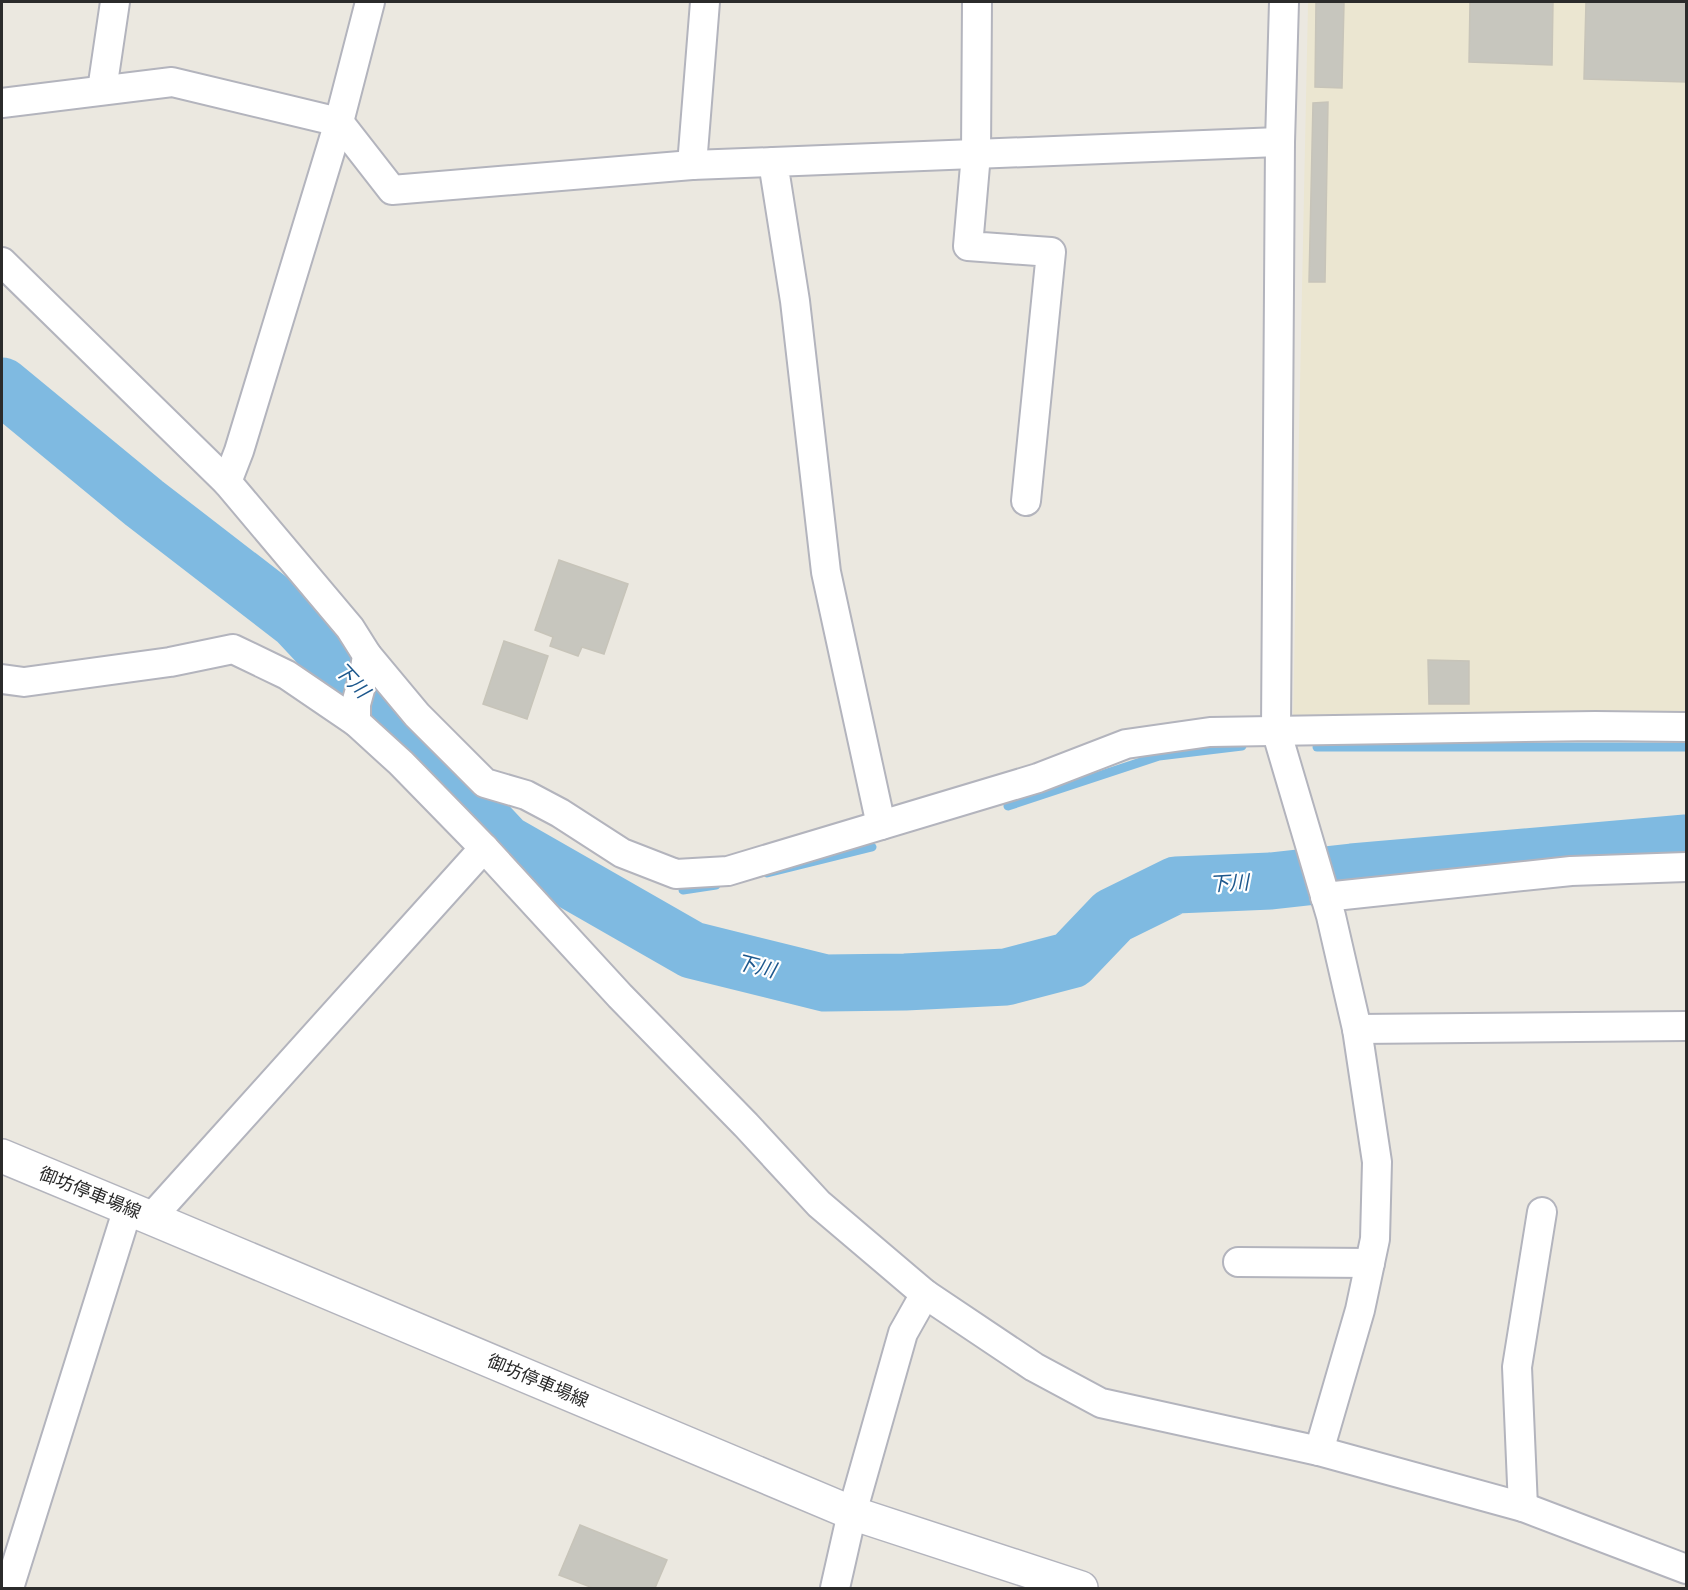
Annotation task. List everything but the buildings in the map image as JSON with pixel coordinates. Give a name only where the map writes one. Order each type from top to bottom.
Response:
[{"type":"main road","name":"御坊停車場線","points":[[2,1156],[852,1513],[1081,1588]]},
{"type":"street","points":[[102,90],[115,2]]},
{"type":"street","points":[[227,482],[339,122],[370,2]]},
{"type":"street","points":[[692,165],[705,2]]},
{"type":"street","points":[[977,2],[975,154],[968,246],[1051,252],[1026,501]]},
{"type":"street","points":[[1284,2],[1280,142],[1276,730],[1332,916],[1357,1029],[1377,1162],[1375,1239],[1360,1310],[1319,1451]]},
{"type":"street","points":[[2,103],[172,82],[339,122],[392,190],[692,165],[1280,142]]},
{"type":"street","points":[[772,162],[795,301],[826,572],[881,825]]},
{"type":"street","points":[[2,262],[227,482],[350,628],[366,665],[485,783],[526,795],[560,813],[622,854],[676,874],[728,871],[1038,778],[1126,744],[1209,732],[1596,726],[1686,727]]},
{"type":"street","points":[[2,679],[24,682],[170,663],[233,650],[287,675],[356,713],[620,996],[746,1125],[819,1204],[925,1294],[1034,1367],[1101,1403],[1319,1451],[1523,1507],[1686,1569]]},
{"type":"street","points":[[356,713],[366,665]]},
{"type":"street","points":[[9,1588],[140,1213],[484,848]]},
{"type":"street","points":[[1325,897],[1571,871],[1686,867]]},
{"type":"street","points":[[1357,1029],[1686,1026]]},
{"type":"street","points":[[1523,1507],[1517,1366],[1542,1212]]},
{"type":"street","points":[[1238,1262],[1370,1263]]},
{"type":"street","points":[[835,1588],[852,1513],[903,1333],[925,1294]]},
{"type":"shaded area","points":[[1308,2],[1686,2],[1686,716],[1293,717]]},
{"type":"waterway","name":"下川","points":[[2,386],[144,503],[297,621],[505,843],[692,950],[825,983],[1006,977],[1071,960],[1113,916],[1176,885],[1271,881],[1686,843]]},
{"type":"waterway","points":[[1008,806],[1159,756],[1242,746]]},
{"type":"waterway","points":[[1317,747],[1686,747]]},
{"type":"waterway","points":[[767,873],[872,847]]},
{"type":"waterway","points":[[683,890],[716,885]]}]
